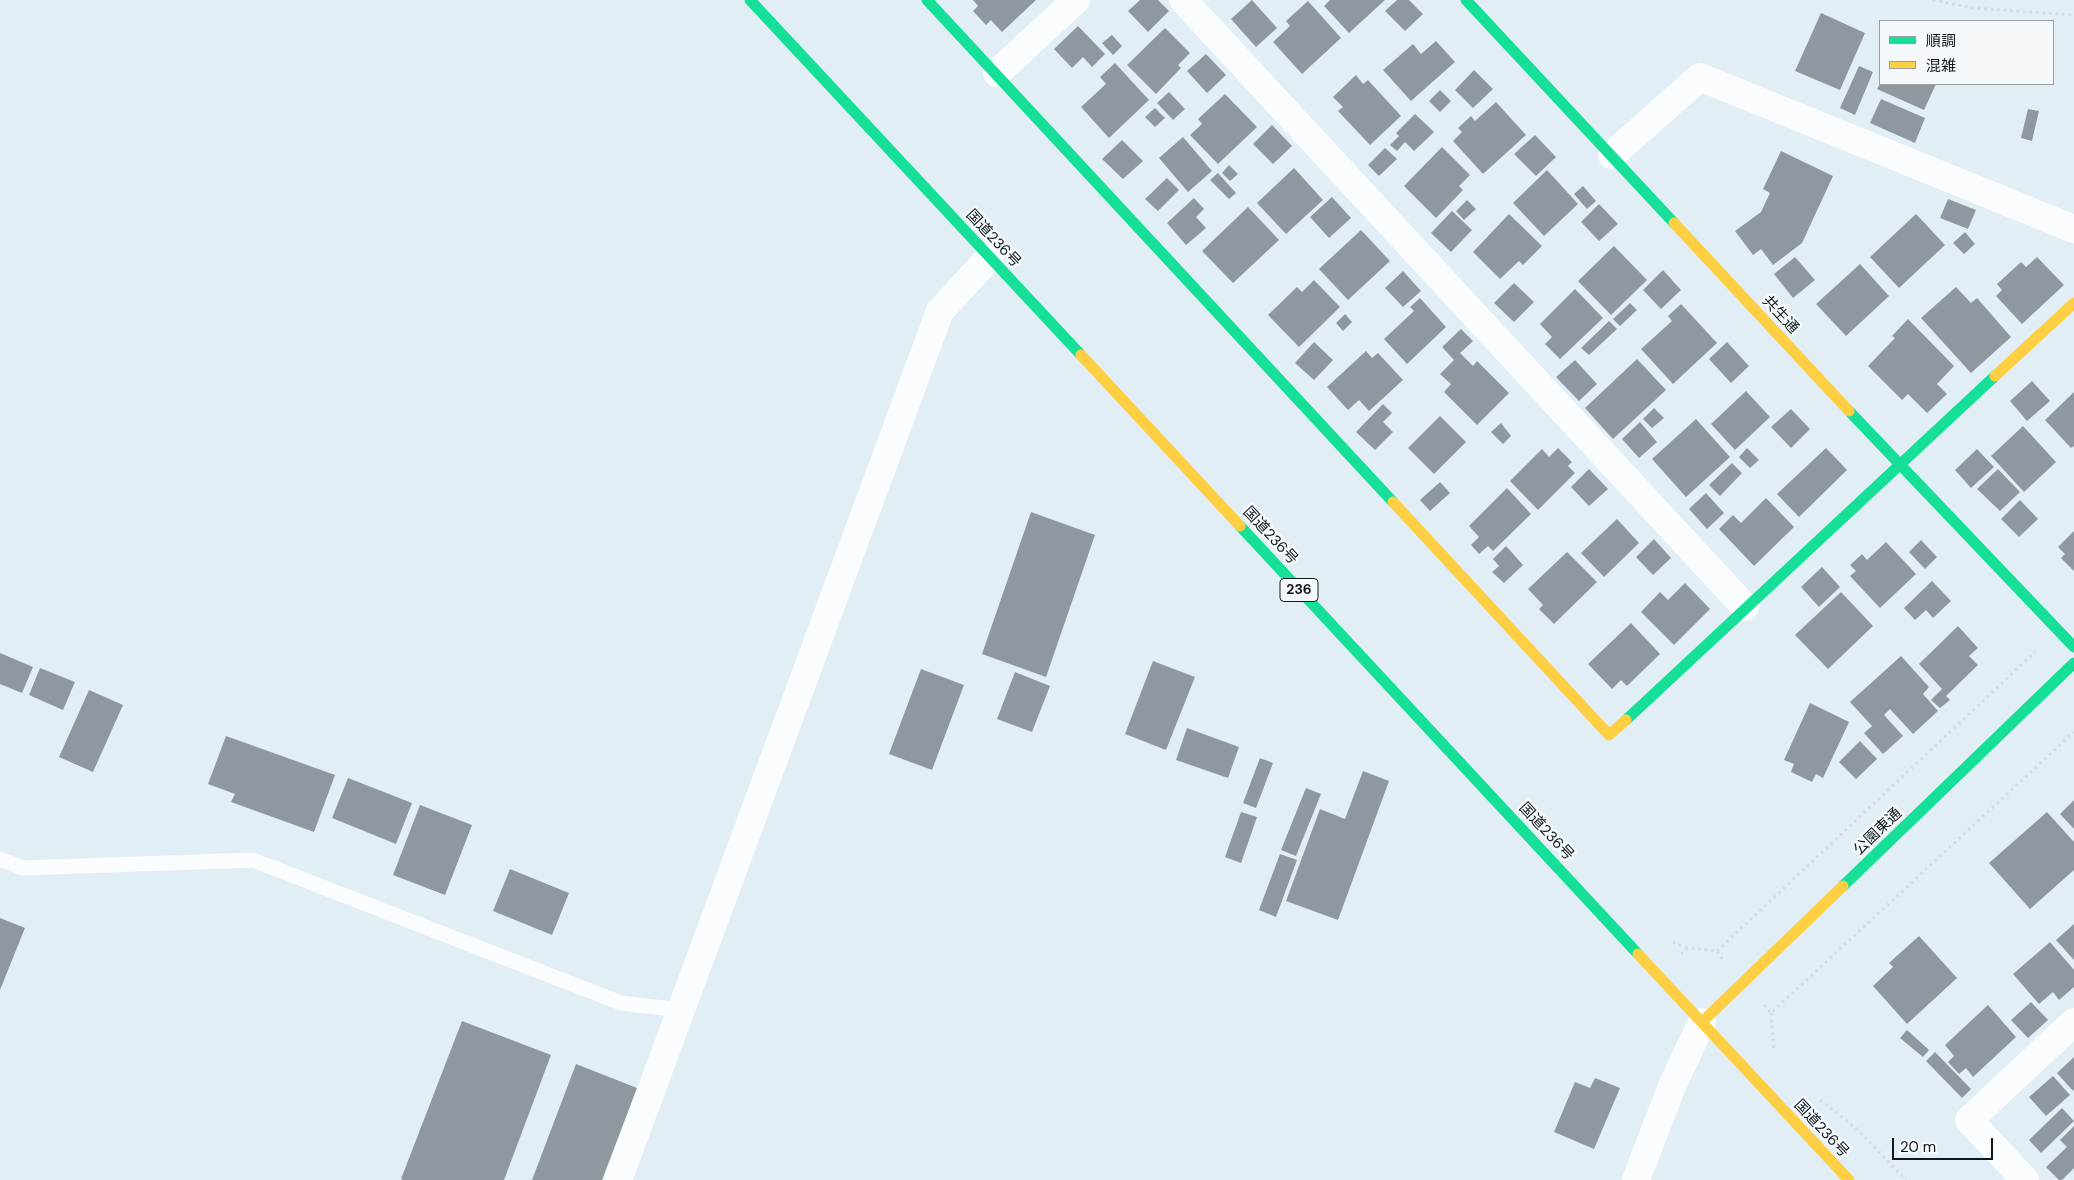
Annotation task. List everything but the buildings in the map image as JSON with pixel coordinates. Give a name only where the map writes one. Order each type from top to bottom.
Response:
[{"type":"main road","name":"国道236号","points":[[750,0],[1849,1180]]},
{"type":"main road","points":[[927,0],[997,73],[1609,735],[1898,464],[2074,303]]},
{"type":"main road","name":"共生通","points":[[1466,0],[1898,464],[2074,647]]},
{"type":"main road","name":"公園東通","points":[[1702,1022],[1743,985],[2074,663]]},
{"type":"street","points":[[997,73],[1076,0]]},
{"type":"street","points":[[1183,0],[1745,607]]},
{"type":"street","points":[[1612,155],[1700,77],[2074,229]]},
{"type":"street","points":[[618,1180],[940,311],[990,257]]},
{"type":"street","points":[[1636,1180],[1672,1086],[1702,1022]]},
{"type":"street","points":[[2025,1180],[1969,1120],[2074,1022]]},
{"type":"lane","points":[[0,859],[23,868],[254,860],[620,1003],[681,1010]]},
{"type":"path","points":[[1933,0],[1973,8],[2074,15]]},
{"type":"path","points":[[1717,951],[2058,631]]},
{"type":"path","points":[[1772,1013],[2074,732]]},
{"type":"path","points":[[1658,974],[1688,948],[1717,951],[1743,985],[1772,1013],[1773,1051],[1779,1057]]},
{"type":"path","points":[[1813,1094],[1857,1129],[1906,1180]]},
{"type":"traffic: fast","points":[[750,0],[1081,355]]},
{"type":"traffic: fast","points":[[927,0],[1393,502]]},
{"type":"traffic: fast","points":[[1466,0],[1674,223]]},
{"type":"traffic: fast","points":[[1626,720],[1995,376]]},
{"type":"traffic: fast","points":[[1849,411],[2074,647]]},
{"type":"traffic: fast","points":[[1240,526],[1638,954]]},
{"type":"traffic: fast","points":[[1843,886],[2074,663]]},
{"type":"traffic: slow","points":[[1674,223],[1849,411]]},
{"type":"traffic: slow","points":[[1995,376],[2074,303]]},
{"type":"traffic: slow","points":[[1081,355],[1240,526]]},
{"type":"traffic: slow","points":[[1393,502],[1609,735],[1626,720]]},
{"type":"traffic: slow","points":[[1702,1022],[1843,886]]},
{"type":"traffic: slow","points":[[1638,954],[1849,1180]]}]
